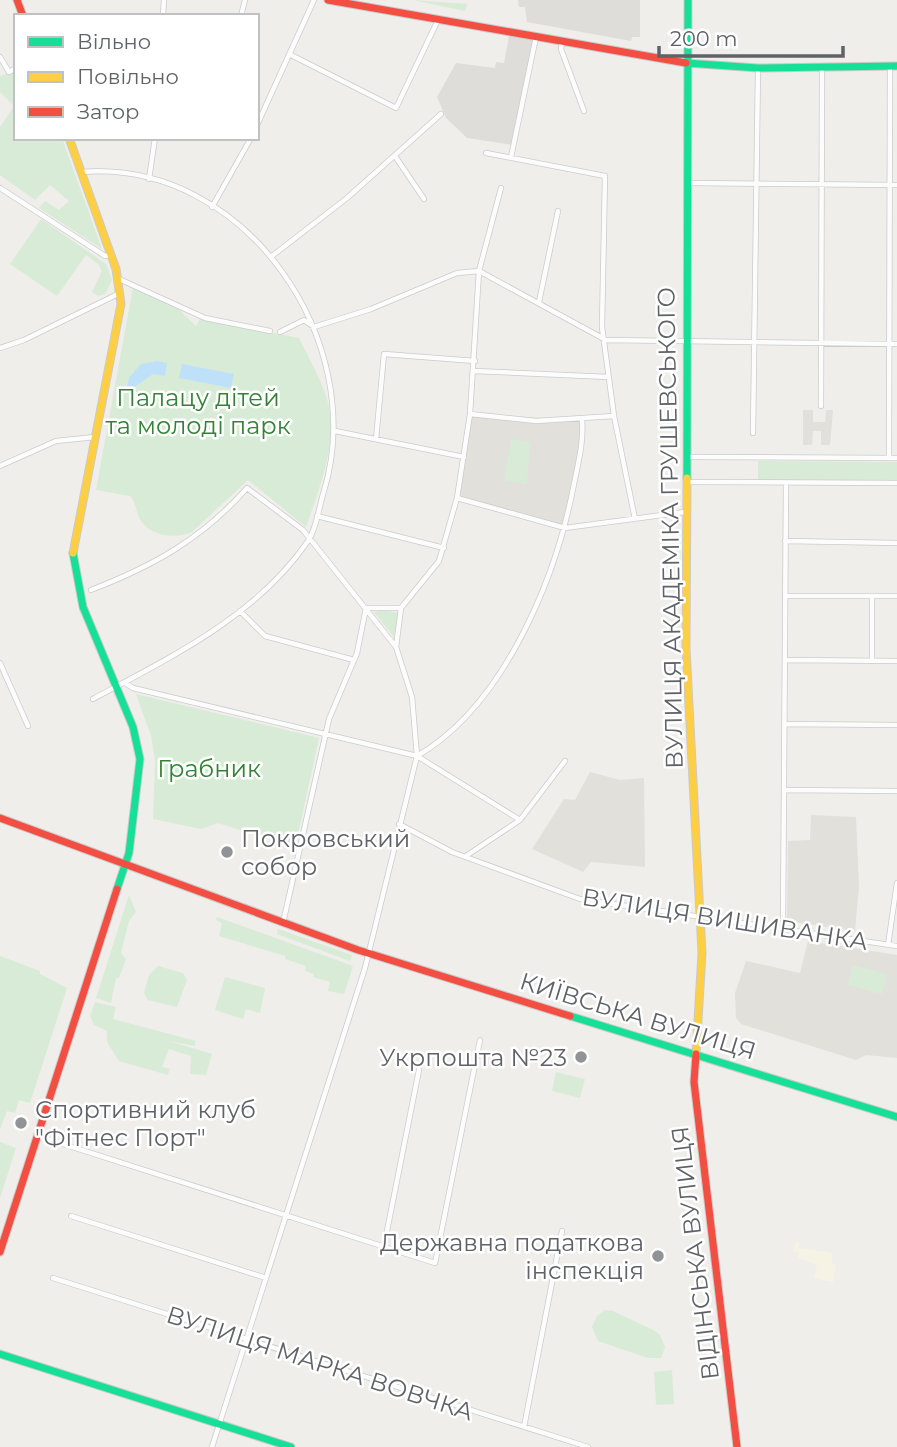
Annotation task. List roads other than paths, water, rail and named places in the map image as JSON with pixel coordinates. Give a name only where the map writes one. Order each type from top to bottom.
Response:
[{"type":"main road","points":[[328,0],[686,63],[758,68],[893,66]]},
{"type":"main road","name":"ВУЛИЦЯ АКАДЕМІКА ГРУШЕВСЬКОГО","points":[[688,0],[685,183],[688,728],[701,918],[696,1054]]},
{"type":"main road","points":[[0,1252],[124,865],[135,815],[140,759],[133,727],[83,607],[73,562],[74,541],[120,320],[121,293],[111,255],[70,140]]},
{"type":"main road","name":"КИЇВСЬКА ВУЛИЦЯ","points":[[0,818],[368,953],[897,1116]]},
{"type":"main road","name":"ВІДІНСЬКА ВУЛИЦЯ","points":[[696,1054],[694,1082],[737,1447]]},
{"type":"main road","points":[[0,1354],[291,1447]]},
{"type":"street","points":[[259,121],[314,0]]},
{"type":"street","points":[[291,55],[396,108],[439,19]]},
{"type":"street","points":[[511,157],[537,36]]},
{"type":"street","points":[[563,41],[561,49],[584,111]]},
{"type":"street","points":[[0,57],[9,72],[14,69]]},
{"type":"street","points":[[888,457],[894,185],[893,66]]},
{"type":"street","points":[[821,406],[822,67]]},
{"type":"street","points":[[753,433],[758,68]]},
{"type":"street","points":[[272,256],[347,198],[441,114]]},
{"type":"street","points":[[149,179],[155,140]]},
{"type":"street","points":[[212,207],[250,140]]},
{"type":"street","points":[[486,153],[605,176],[602,327],[606,340],[614,416],[635,519]]},
{"type":"street","points":[[395,156],[424,199]]},
{"type":"street","points":[[81,172],[99,171],[149,179],[212,207],[272,256],[301,300],[314,327],[327,366],[335,431],[333,461],[310,539],[275,579],[240,611],[197,643],[93,699]]},
{"type":"street","points":[[685,183],[894,185]]},
{"type":"street","points":[[0,188],[105,256],[111,255]]},
{"type":"street","points":[[396,647],[401,608],[428,578],[444,548],[457,498],[471,414],[479,271],[501,188]]},
{"type":"street","points":[[539,302],[558,211]]},
{"type":"street","points":[[314,327],[370,309],[457,273],[479,271],[606,340],[822,340],[897,344]]},
{"type":"street","points":[[119,279],[205,318],[270,331]]},
{"type":"street","points":[[0,348],[24,340],[121,293]]},
{"type":"street","points":[[280,332],[304,320],[314,327]]},
{"type":"street","points":[[376,439],[384,354],[475,361]]},
{"type":"street","points":[[474,370],[608,377]]},
{"type":"street","points":[[471,414],[536,421],[614,416]]},
{"type":"street","points":[[417,756],[435,746],[452,729],[501,670],[543,592],[565,528],[578,463],[582,420]]},
{"type":"street","points":[[335,431],[464,457]]},
{"type":"street","points":[[0,466],[56,441],[96,437]]},
{"type":"street","points":[[687,457],[897,458]]},
{"type":"street","points":[[686,482],[897,483]]},
{"type":"street","points":[[783,929],[786,483]]},
{"type":"street","points":[[91,590],[161,560],[222,515],[247,488],[285,514],[310,539],[366,608],[396,647],[412,697],[417,756],[368,953],[212,1447]]},
{"type":"street","points":[[457,498],[565,528],[686,512]]},
{"type":"street","points":[[317,516],[444,548]]},
{"type":"street","points":[[785,541],[897,543]]},
{"type":"street","points":[[785,596],[897,596]]},
{"type":"street","points":[[872,596],[872,660]]},
{"type":"street","points":[[366,608],[401,608]]},
{"type":"street","points":[[283,923],[325,734],[334,702],[354,660],[366,608]]},
{"type":"street","points":[[240,611],[265,636],[354,660]]},
{"type":"street","points":[[785,660],[897,661]]},
{"type":"street","points":[[0,663],[28,726]]},
{"type":"street","points":[[125,682],[133,688],[417,756],[520,820]]},
{"type":"street","points":[[785,724],[897,725]]},
{"type":"street","points":[[465,856],[520,820],[565,761]]},
{"type":"street","points":[[784,790],[897,791]]},
{"type":"street","name":"ВУЛИЦЯ ВИШИВАНКА","points":[[399,824],[465,856],[580,899],[897,946]]},
{"type":"street","points":[[888,945],[897,883]]},
{"type":"street","points":[[37,1135],[435,1263],[480,1040]]},
{"type":"street","points":[[384,1246],[419,1070]]},
{"type":"street","points":[[71,1216],[266,1279]]},
{"type":"street","points":[[524,1427],[562,1231]]},
{"type":"street","name":"ВУЛИЦЯ МАРКА ВОВЧКА","points":[[53,1278],[587,1447]]},
{"type":"water","points":[[157,361],[167,363],[165,376],[153,374],[133,388],[127,389],[129,378],[141,364]]},
{"type":"water","points":[[182,364],[234,374],[231,388],[179,378]]},
{"type":"place","name":"Покровський собор","points":[[227,852]]},
{"type":"place","name":"Укрпошта №23","points":[[581,1057]]},
{"type":"place","name":"Спортивний клуб \"Фітнес Порт\"","points":[[21,1123]]},
{"type":"place","name":"Державна податкова інспекція","points":[[658,1256]]},
{"type":"park label","name":"Палацу дітей та молоді парк","points":[[198,411]]},
{"type":"park label","name":"Грабник","points":[[209,768]]}]
